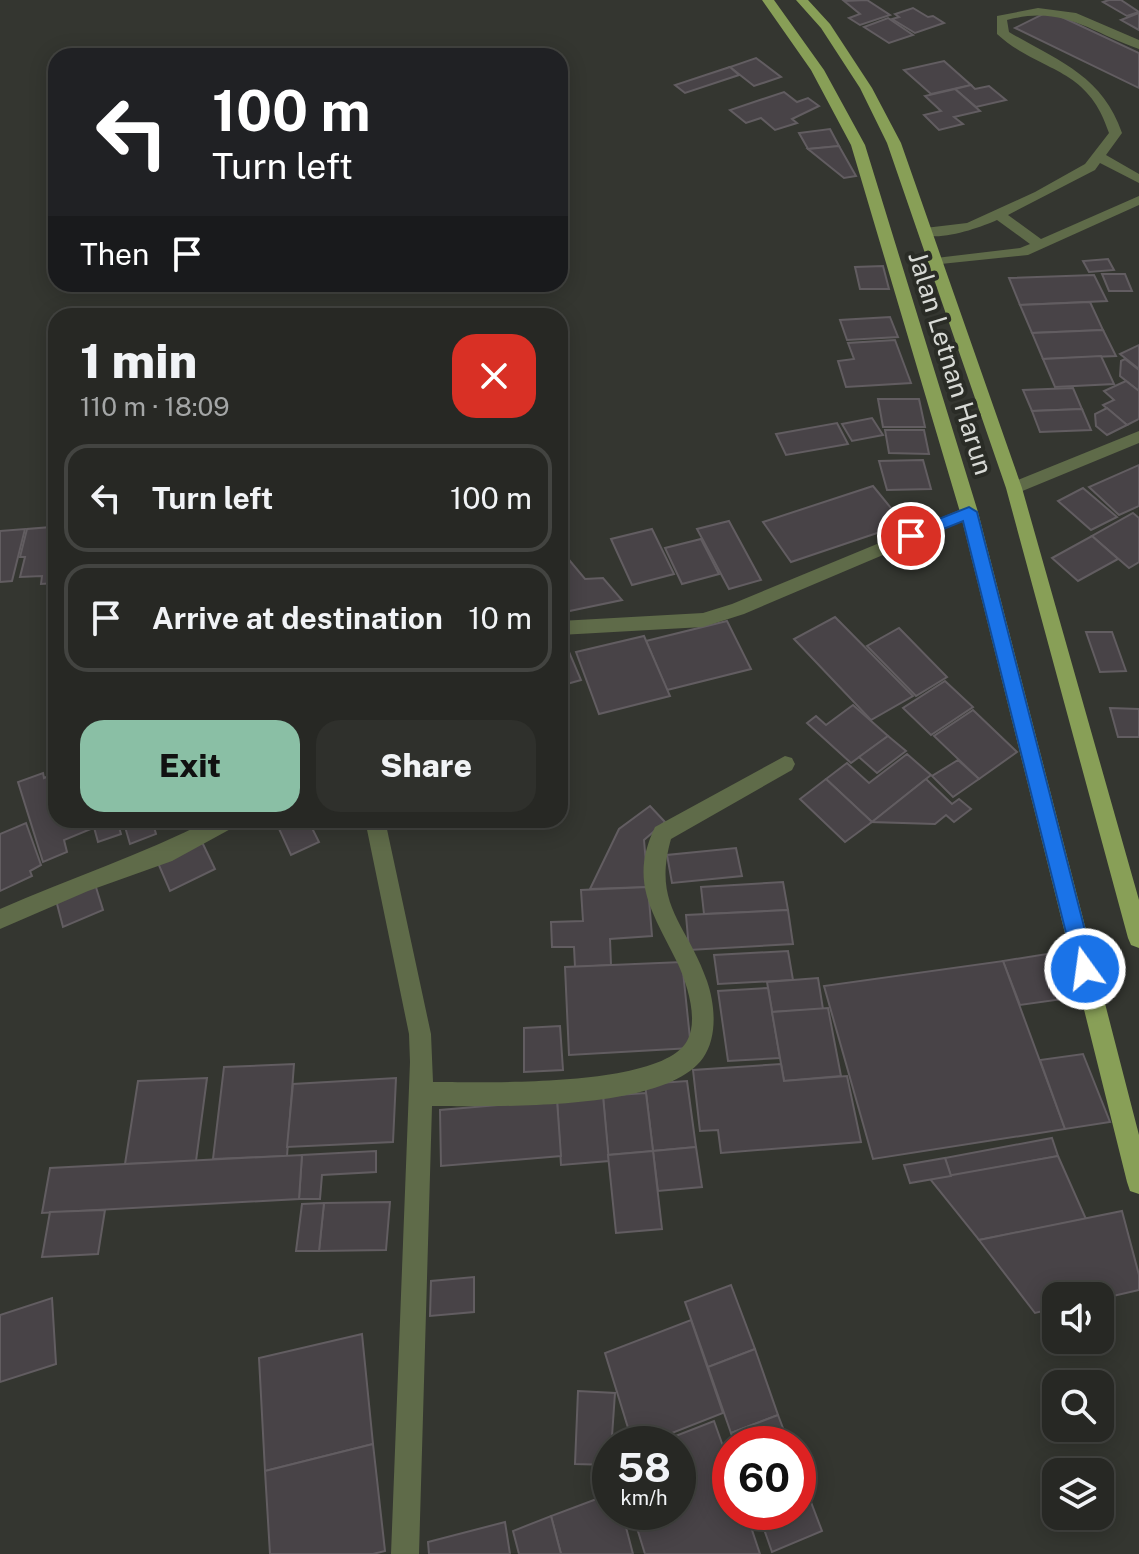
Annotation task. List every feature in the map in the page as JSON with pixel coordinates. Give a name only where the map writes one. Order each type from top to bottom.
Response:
[{"type":"main road","name":"Jalan Letnan Harun","points":[[768,0],[856,105],[894,143],[1014,488],[1139,938]]},
{"type":"main road","name":"Jalan Letnan Harun","points":[[802,0],[826,26],[856,105],[858,145],[969,512],[1139,1182]]},
{"type":"street","points":[[925,232],[970,227],[999,215],[1090,167],[1116,133],[1111,112],[1098,92],[1003,34],[999,26],[1001,18],[1019,8],[1052,5],[1071,11],[1139,45]]},
{"type":"street","points":[[1099,157],[1139,179]]},
{"type":"street","points":[[936,262],[1023,252],[1139,200]]},
{"type":"street","points":[[999,215],[1039,244]]},
{"type":"street","points":[[1014,488],[1139,437]]},
{"type":"street","points":[[568,628],[703,620],[738,609],[969,512]]},
{"type":"street","points":[[423,1094],[618,1087],[675,1068],[694,1052],[703,1028],[696,982],[658,910],[653,859],[662,833],[785,764]]},
{"type":"street","points":[[0,919],[82,883],[165,854],[212,828]]},
{"type":"street","points":[[377,828],[420,1034],[423,1094],[405,1554]]},
{"type":"building","points":[[867,0],[890,15],[860,25],[849,18],[860,14],[844,1]]},
{"type":"building","points":[[1121,0],[1139,12],[1127,16],[1103,2]]},
{"type":"building","points":[[913,8],[944,23],[915,33],[892,19],[899,17],[895,14]]},
{"type":"building","points":[[1049,11],[1139,53],[1139,88],[1015,28]]},
{"type":"building","points":[[1139,13],[1139,30],[1121,20]]},
{"type":"building","points":[[888,18],[913,35],[889,43],[864,27]]},
{"type":"building","points":[[756,58],[781,77],[754,86],[730,67]]},
{"type":"building","points":[[944,61],[971,85],[931,94],[904,70]]},
{"type":"building","points":[[730,67],[739,75],[685,93],[675,85]]},
{"type":"building","points":[[971,85],[975,89],[989,86],[1006,100],[976,107],[955,89]]},
{"type":"building","points":[[955,89],[980,111],[954,117],[963,124],[939,130],[924,115],[941,111],[925,96]]},
{"type":"building","points":[[784,92],[797,102],[808,98],[819,106],[792,119],[797,123],[775,130],[761,118],[746,123],[730,110]]},
{"type":"building","points":[[830,129],[839,146],[808,149],[799,133]]},
{"type":"building","points":[[839,146],[856,176],[844,178],[808,149]]},
{"type":"building","points":[[1108,259],[1114,270],[1089,272],[1083,261]]},
{"type":"building","points":[[883,266],[889,289],[860,289],[855,267]]},
{"type":"building","points":[[1102,274],[1125,274],[1132,291],[1109,291]]},
{"type":"building","points":[[1094,275],[1107,301],[1020,305],[1009,278]]},
{"type":"building","points":[[1090,302],[1103,330],[1032,333],[1020,305]]},
{"type":"building","points":[[890,317],[898,337],[847,340],[840,320]]},
{"type":"building","points":[[1103,330],[1116,356],[1043,359],[1032,333]]},
{"type":"building","points":[[895,340],[911,383],[846,387],[838,361],[854,359],[848,343]]},
{"type":"building","points":[[1139,345],[1139,369],[1120,354]]},
{"type":"building","points":[[1101,356],[1114,384],[1055,387],[1043,359]]},
{"type":"building","points":[[1125,359],[1139,370],[1139,391],[1120,376],[1121,361]]},
{"type":"building","points":[[1126,381],[1139,391],[1139,419],[1127,425],[1103,405],[1114,400],[1104,391]]},
{"type":"building","points":[[1073,388],[1082,409],[1032,411],[1023,390]]},
{"type":"building","points":[[878,399],[919,399],[925,427],[883,427]]},
{"type":"building","points":[[1107,408],[1127,425],[1107,435],[1096,426],[1095,414]]},
{"type":"building","points":[[1082,409],[1091,430],[1040,432],[1032,411]]},
{"type":"building","points":[[872,418],[883,435],[852,441],[842,424]]},
{"type":"building","points":[[837,423],[848,444],[786,455],[776,434]]},
{"type":"building","points":[[885,430],[924,430],[929,454],[889,453]]},
{"type":"building","points":[[923,460],[931,489],[887,490],[879,461]]},
{"type":"building","points":[[1139,465],[1139,506],[1119,515],[1089,487]]},
{"type":"building","points":[[873,486],[904,524],[791,562],[763,522]]},
{"type":"building","points":[[1083,488],[1117,517],[1091,530],[1058,501]]},
{"type":"building","points":[[1133,513],[1139,518],[1139,562],[1129,568],[1092,536]]},
{"type":"building","points":[[729,521],[761,580],[729,589],[697,529]]},
{"type":"building","points":[[48,527],[48,584],[41,584],[42,576],[20,577],[25,557],[20,557],[27,529]]},
{"type":"building","points":[[25,529],[12,581],[0,582],[0,531]]},
{"type":"building","points":[[652,529],[674,574],[632,585],[611,539]]},
{"type":"building","points":[[1092,536],[1118,559],[1078,581],[1052,558]]},
{"type":"building","points":[[701,539],[719,574],[682,584],[665,548]]},
{"type":"building","points":[[568,559],[585,579],[603,578],[622,600],[568,611]]},
{"type":"building","points":[[835,617],[913,696],[871,720],[794,639]]},
{"type":"building","points":[[727,621],[751,669],[667,690],[646,641]]},
{"type":"building","points":[[899,628],[947,677],[916,696],[867,646]]},
{"type":"building","points":[[1086,632],[1112,632],[1126,671],[1100,672]]},
{"type":"building","points":[[644,636],[670,696],[599,714],[576,652]]},
{"type":"building","points":[[568,649],[581,680],[568,684]]},
{"type":"building","points":[[945,681],[973,707],[931,735],[903,708]]},
{"type":"building","points":[[853,705],[888,736],[851,763],[807,723],[816,716],[826,725]]},
{"type":"building","points":[[1110,708],[1139,709],[1139,737],[1118,737]]},
{"type":"building","points":[[973,710],[1017,752],[979,779],[934,736]]},
{"type":"building","points":[[888,736],[906,751],[877,773],[859,757]]},
{"type":"building","points":[[907,754],[931,775],[872,822],[826,779],[847,763],[869,783]]},
{"type":"building","points":[[958,760],[979,779],[953,797],[932,776]]},
{"type":"building","points":[[43,773],[44,778],[48,776],[48,828],[91,829],[64,840],[67,852],[43,862],[18,782]]},
{"type":"building","points":[[826,779],[872,822],[845,842],[800,799]]},
{"type":"building","points":[[926,779],[952,804],[959,799],[971,809],[954,822],[946,815],[935,824],[872,822]]},
{"type":"building","points":[[650,806],[665,822],[644,840],[648,887],[590,889],[619,829]]},
{"type":"building","points":[[26,823],[41,865],[30,871],[32,876],[0,891],[0,834]]},
{"type":"building","points":[[94,828],[119,828],[121,834],[98,842]]},
{"type":"building","points":[[125,828],[154,828],[156,834],[130,844]]},
{"type":"building","points":[[279,828],[312,828],[319,842],[291,855]]},
{"type":"building","points":[[202,842],[215,869],[170,891],[158,863]]},
{"type":"building","points":[[736,848],[742,876],[672,883],[667,855]]},
{"type":"building","points":[[783,882],[788,910],[704,914],[701,887]]},
{"type":"building","points":[[95,884],[103,910],[63,927],[56,900]]},
{"type":"building","points":[[648,887],[652,936],[610,939],[611,965],[575,967],[574,947],[552,947],[551,922],[583,921],[581,890]]},
{"type":"building","points":[[788,910],[793,944],[689,950],[686,915]]},
{"type":"building","points":[[788,951],[793,980],[718,984],[714,955]]},
{"type":"building","points":[[1059,952],[1077,997],[1020,1005],[1003,961]]},
{"type":"building","points":[[1003,961],[1065,1129],[873,1159],[824,986]]},
{"type":"building","points":[[682,962],[691,1048],[569,1055],[565,967]]},
{"type":"building","points":[[818,978],[823,1009],[772,1012],[767,982]]},
{"type":"building","points":[[768,988],[780,1058],[728,1061],[718,991]]},
{"type":"building","points":[[828,1008],[841,1076],[784,1081],[772,1012]]},
{"type":"building","points":[[560,1026],[563,1070],[524,1072],[524,1028]]},
{"type":"building","points":[[1083,1054],[1110,1122],[1065,1129],[1040,1060]]},
{"type":"building","points":[[294,1064],[287,1156],[213,1159],[224,1067]]},
{"type":"building","points":[[781,1064],[784,1081],[847,1076],[861,1142],[721,1153],[718,1130],[700,1131],[693,1070]]},
{"type":"building","points":[[207,1078],[196,1161],[125,1164],[138,1081]]},
{"type":"building","points":[[396,1078],[393,1142],[287,1147],[293,1084]]},
{"type":"building","points":[[687,1081],[696,1147],[653,1151],[645,1084]]},
{"type":"building","points":[[646,1093],[653,1151],[608,1155],[603,1096]]},
{"type":"building","points":[[603,1096],[609,1161],[561,1165],[557,1100]]},
{"type":"building","points":[[557,1100],[561,1156],[441,1166],[440,1110]]},
{"type":"building","points":[[1052,1138],[1058,1156],[951,1176],[945,1158]]},
{"type":"building","points":[[696,1147],[702,1187],[658,1191],[653,1151]]},
{"type":"building","points":[[376,1151],[376,1172],[322,1175],[320,1199],[299,1199],[302,1155]]},
{"type":"building","points":[[653,1151],[662,1229],[616,1233],[608,1155]]},
{"type":"building","points":[[302,1155],[299,1199],[42,1213],[50,1168]]},
{"type":"building","points":[[1058,1156],[1086,1219],[979,1240],[930,1179]]},
{"type":"building","points":[[945,1158],[951,1176],[910,1183],[904,1165]]},
{"type":"building","points":[[390,1202],[386,1250],[319,1251],[324,1203]]},
{"type":"building","points":[[324,1203],[319,1251],[296,1251],[302,1204]]},
{"type":"building","points":[[105,1210],[98,1254],[42,1257],[50,1212]]},
{"type":"building","points":[[1122,1211],[1139,1275],[1139,1290],[1114,1296],[1114,1282],[1042,1282],[1042,1311],[1035,1313],[979,1240]]},
{"type":"building","points":[[474,1277],[474,1312],[430,1316],[431,1281]]},
{"type":"building","points":[[731,1285],[755,1349],[708,1367],[685,1302]]},
{"type":"building","points":[[52,1298],[56,1364],[0,1382],[0,1315]]},
{"type":"building","points":[[691,1320],[723,1413],[690,1426],[627,1426],[605,1353]]},
{"type":"building","points":[[362,1334],[373,1444],[265,1471],[259,1358]]},
{"type":"building","points":[[755,1349],[778,1415],[749,1426],[729,1426],[708,1367]]},
{"type":"building","points":[[578,1391],[615,1393],[613,1426],[592,1426],[592,1464],[575,1464]]},
{"type":"building","points":[[778,1415],[782,1426],[749,1426]]},
{"type":"building","points":[[714,1421],[716,1426],[712,1426],[712,1530],[752,1530],[760,1554],[645,1554],[638,1530],[696,1530],[696,1428]]},
{"type":"building","points":[[373,1444],[385,1551],[373,1554],[270,1554],[265,1471]]},
{"type":"building","points":[[592,1501],[592,1530],[627,1530],[633,1554],[561,1554],[551,1516]]},
{"type":"building","points":[[816,1515],[822,1531],[772,1552],[764,1530],[816,1530]]},
{"type":"building","points":[[551,1516],[561,1554],[519,1554],[513,1531]]},
{"type":"building","points":[[505,1522],[510,1554],[429,1554],[428,1542]]},
{"type":"route","points":[[911,536],[969,512],[1085,969]]}]
